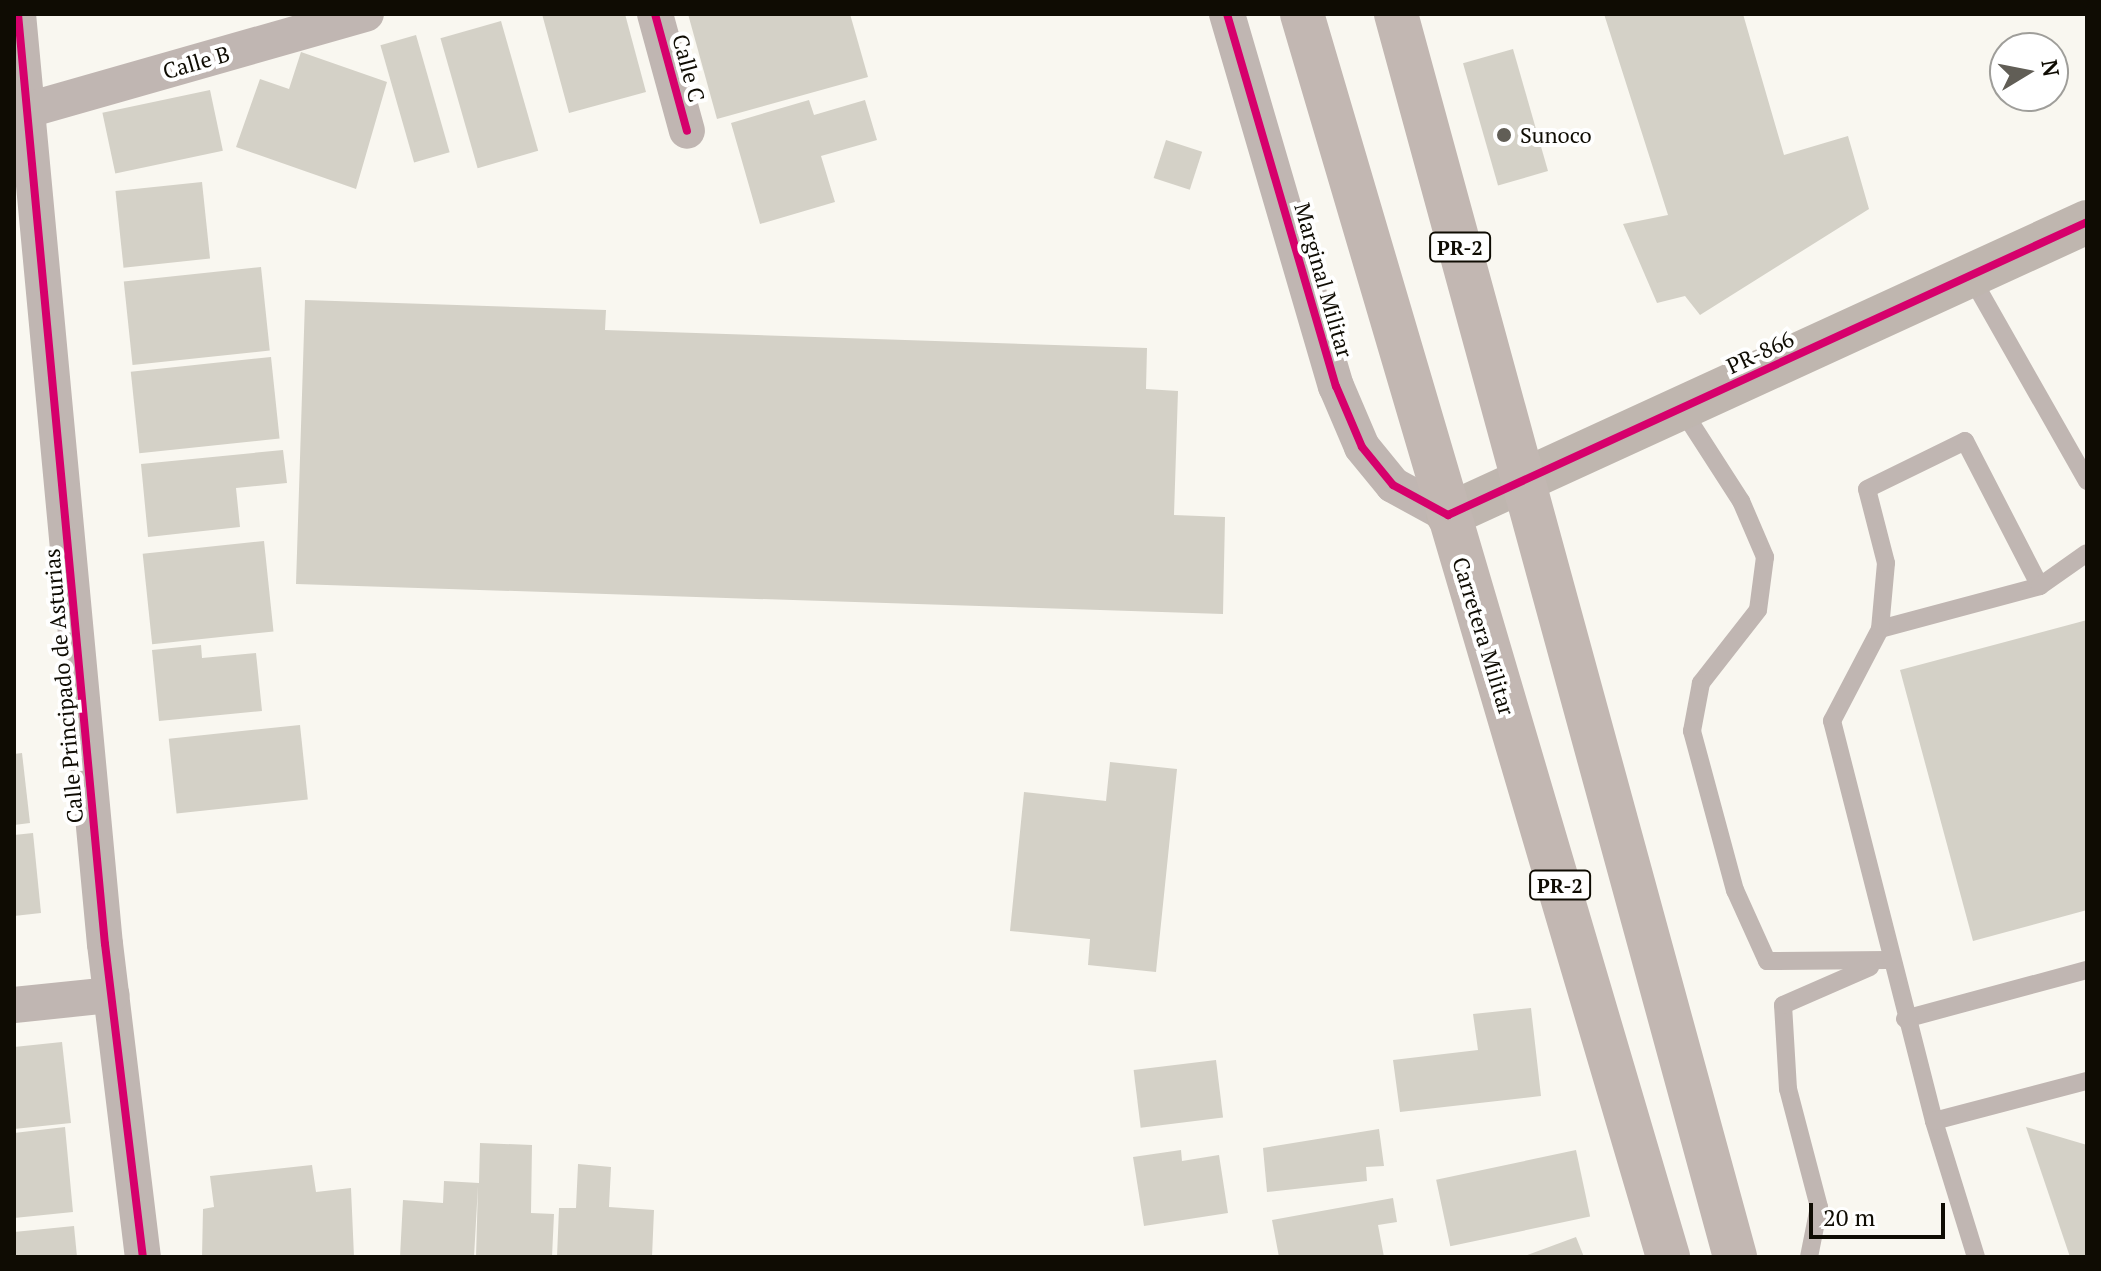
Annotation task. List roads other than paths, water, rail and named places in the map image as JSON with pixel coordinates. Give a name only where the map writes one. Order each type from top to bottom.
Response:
[{"type":"main road","name":"Carretera Militar","points":[[1302,14],[1668,1257]]},
{"type":"main road","name":"PR-2","points":[[1396,14],[1735,1257]]},
{"type":"street","name":"Calle Principado de Asturias","points":[[18,14],[20,112],[111,995],[143,1257]]},
{"type":"street","name":"Calle B","points":[[20,112],[366,14]]},
{"type":"street","name":"Calle C","points":[[655,14],[687,131]]},
{"type":"street","name":"Marginal Militar","points":[[1227,14],[1336,386],[1362,447],[1393,485],[1448,515]]},
{"type":"street","name":"PR-866","points":[[1448,515],[2087,222]]},
{"type":"street","points":[[14,1005],[111,995]]},
{"type":"lane","points":[[1970,275],[2087,481]]},
{"type":"lane","points":[[1681,408],[1741,501],[1765,557],[1758,610],[1701,683],[1692,731],[1735,890],[1767,961],[1887,960]]},
{"type":"lane","points":[[1976,1257],[1887,960],[1832,721],[1880,629],[1886,563],[1867,489],[1965,441],[2040,586]]},
{"type":"lane","points":[[1880,629],[2040,586],[2087,553]]},
{"type":"lane","points":[[1809,1257],[1819,1207],[1788,1089],[1783,1005],[1887,960]]},
{"type":"lane","points":[[1905,1019],[2087,970]]},
{"type":"lane","points":[[1934,1121],[2087,1081]]},
{"type":"place","name":"Sunoco","points":[[1504,135]]}]
